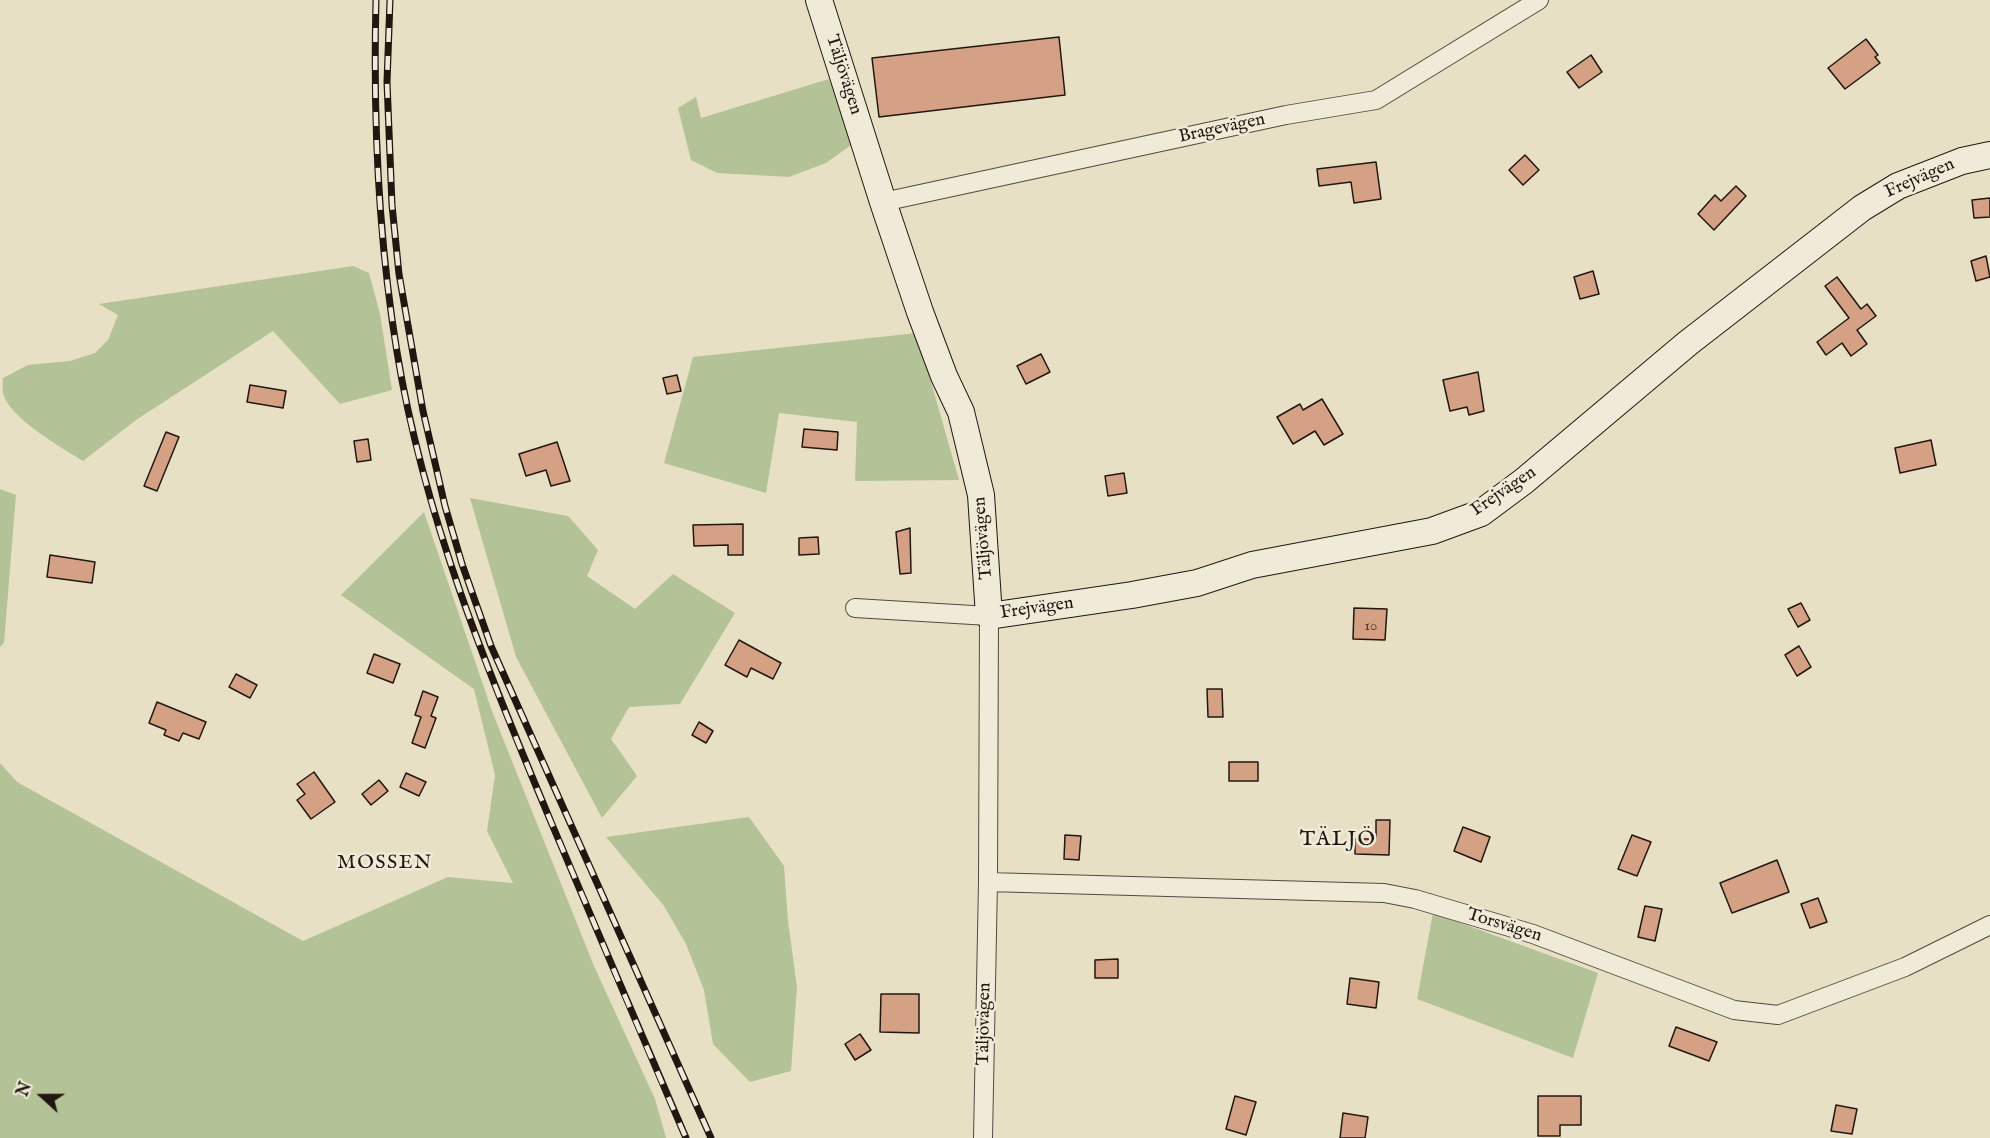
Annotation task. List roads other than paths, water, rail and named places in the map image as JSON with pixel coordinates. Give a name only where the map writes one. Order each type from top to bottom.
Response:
[{"type":"street","name":"Täljövägen","points":[[819,0],[883,202],[940,365],[962,412],[981,495],[989,616],[988,882],[983,1138]]},
{"type":"street","name":"Bragevägen","points":[[883,202],[1286,115],[1376,100],[1539,0]]},
{"type":"street","name":"Frejvägen","points":[[855,608],[989,616],[1132,595],[1197,583],[1252,565],[1432,531],[1480,513],[1524,481],[1688,343],[1862,208],[1898,186],[1962,161],[1990,155]]},
{"type":"street","name":"Torsvägen","points":[[988,882],[1384,893],[1415,899],[1533,934],[1734,1010],[1778,1015],[1905,967],[1990,925]]},
{"type":"railway","points":[[376,0],[376,133],[385,265],[397,352],[424,475],[461,595],[506,713],[686,1138]]},
{"type":"railway","points":[[390,0],[387,82],[392,205],[399,274],[423,411],[445,506],[462,564],[491,646],[711,1138]]},
{"type":"district","name":"TÄLJÖ","points":[[1338,841]]},
{"type":"district","name":"MOSSEN","points":[[385,864]]}]
